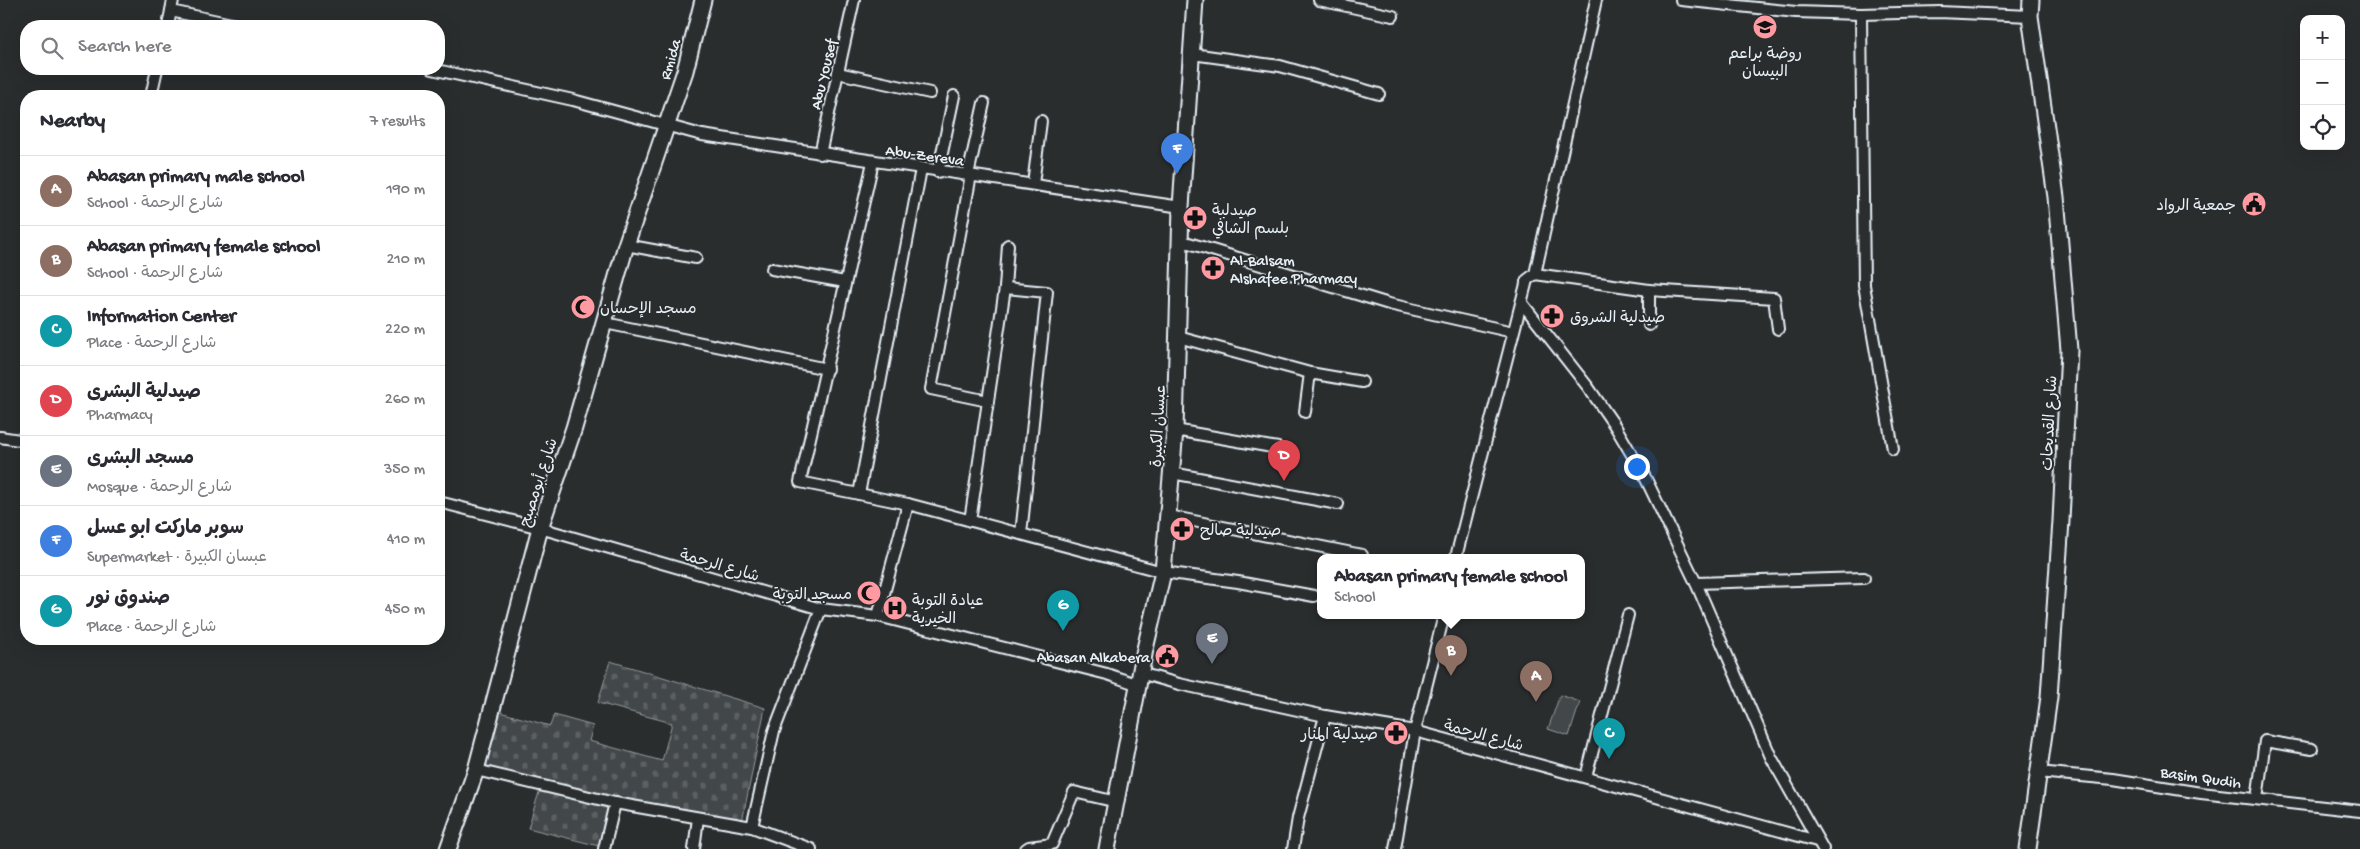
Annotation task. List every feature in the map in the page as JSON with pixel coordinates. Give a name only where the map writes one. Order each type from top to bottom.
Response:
[{"type":"street","points":[[169,20],[174,0]]},
{"type":"street","name":"Rmida","points":[[666,127],[685,71],[703,0]]},
{"type":"street","name":"Abu Yousef","points":[[820,154],[854,0]]},
{"type":"street","name":"عبسان الكبيرة","points":[[1107,849],[1139,679],[1163,572],[1175,430],[1179,240],[1196,0]]},
{"type":"street","points":[[1319,0],[1392,16]]},
{"type":"street","points":[[1457,554],[1527,280],[1535,274],[1596,0]]},
{"type":"street","points":[[1681,0],[1796,12],[1861,14],[1938,12],[2030,16]]},
{"type":"street","points":[[1796,0],[1796,12]]},
{"type":"street","name":"شارع القديحات","points":[[2028,849],[2049,696],[2061,521],[2069,350],[2056,197],[2030,16],[2031,0]]},
{"type":"street","points":[[171,11],[212,20]]},
{"type":"street","points":[[1861,14],[1864,285],[1893,449]]},
{"type":"street","points":[[1192,54],[1280,66],[1379,94]]},
{"type":"street","name":"Abu-Zereva","points":[[445,72],[573,100],[666,127],[702,135],[938,172],[1033,184],[1181,207]]},
{"type":"street","points":[[838,74],[930,93]]},
{"type":"street","points":[[153,90],[156,75]]},
{"type":"street","points":[[938,172],[954,96]]},
{"type":"street","points":[[984,103],[930,389],[988,401]]},
{"type":"street","points":[[1033,184],[1041,121]]},
{"type":"street","name":"شارع أبومصبح","points":[[448,849],[476,770],[540,528],[574,428],[626,245],[666,127]]},
{"type":"street","points":[[873,162],[800,482],[908,504],[1163,572],[1238,582],[1314,596]]},
{"type":"street","points":[[859,494],[922,169]]},
{"type":"street","points":[[1179,240],[1389,304],[1513,332]]},
{"type":"street","points":[[626,245],[696,258]]},
{"type":"street","points":[[970,521],[1005,288],[1008,245]]},
{"type":"street","points":[[772,269],[845,282]]},
{"type":"street","points":[[1535,274],[1649,290],[1774,298],[1778,329]]},
{"type":"street","points":[[1005,288],[1047,292],[1022,534]]},
{"type":"street","points":[[1649,290],[1649,325]]},
{"type":"street","points":[[1522,303],[1588,387],[1615,426],[1645,477],[1696,582],[1771,757],[1820,845]]},
{"type":"street","points":[[605,323],[827,369]]},
{"type":"street","points":[[1178,337],[1310,373],[1362,382]]},
{"type":"street","points":[[1305,412],[1310,373]]},
{"type":"street","points":[[1175,430],[1278,448]]},
{"type":"street","points":[[0,437],[20,440]]},
{"type":"street","points":[[1172,473],[1338,504]]},
{"type":"street","name":"شارع الرحمة","points":[[445,504],[540,528],[821,609],[878,616],[1107,674],[1179,684],[1325,716],[1415,731],[1586,777],[1820,845]]},
{"type":"street","points":[[878,616],[908,504]]},
{"type":"street","points":[[1168,516],[1357,554]]},
{"type":"street","points":[[1696,582],[1864,578]]},
{"type":"street","points":[[752,827],[774,731],[821,609]]},
{"type":"street","points":[[1586,777],[1628,615]]},
{"type":"street","points":[[1395,849],[1415,731],[1443,619]]},
{"type":"street","points":[[1293,849],[1298,818],[1325,716]]},
{"type":"street","points":[[2257,799],[2265,741],[2312,749]]},
{"type":"street","points":[[476,770],[615,803],[752,827],[811,849]]},
{"type":"street","name":"Basim Qudih","points":[[2038,772],[2113,779],[2360,811]]},
{"type":"street","points":[[1026,849],[1029,846],[1052,844],[1074,792],[1117,802]]},
{"type":"street","points":[[604,849],[615,803]]},
{"type":"street","points":[[694,849],[698,818]]},
{"type":"green space","points":[[610,661],[765,708],[742,822],[607,800],[485,766],[500,712],[550,726],[554,715],[593,726],[589,741],[662,761],[672,723],[598,703]]},
{"type":"green space","points":[[1560,695],[1580,702],[1569,736],[1548,729]]},
{"type":"green space","points":[[540,789],[605,806],[611,814],[603,847],[528,828]]},
{"type":"place","name":"روضة براعم البيسان","points":[[1765,27]]},
{"type":"place","name":"سوبر ماركت ابو عسل","points":[[1177,174]]},
{"type":"place","name":"جمعية الرواد","points":[[2254,204]]},
{"type":"place","name":"صيدلية بلسم الشافي","points":[[1195,218]]},
{"type":"place","name":"Al-Balsam Alshafee Pharmacy","points":[[1213,268]]},
{"type":"place","name":"مسجد الإحسان","points":[[583,307]]},
{"type":"place","name":"صيدلية الشروق","points":[[1552,316]]},
{"type":"place","name":"صيدلية البشرى","points":[[1284,481]]},
{"type":"place","name":"صيدلية صالح","points":[[1182,529]]},
{"type":"place","name":"مسجد التوبة","points":[[869,593]]},
{"type":"place","name":"عيادة التوبة الخيرية","points":[[895,608]]},
{"type":"place","name":"صندوق نور","points":[[1063,631]]},
{"type":"place","name":"Abasan Alkabera","points":[[1167,656]]},
{"type":"place","name":"مسجد البشرى","points":[[1212,664]]},
{"type":"place","name":"Abasan primary female school","points":[[1451,676]]},
{"type":"place","name":"Abasan primary male school","points":[[1536,702]]},
{"type":"place","name":"صيدلية المنار","points":[[1396,733]]},
{"type":"place","name":"Information Center","points":[[1609,759]]}]
